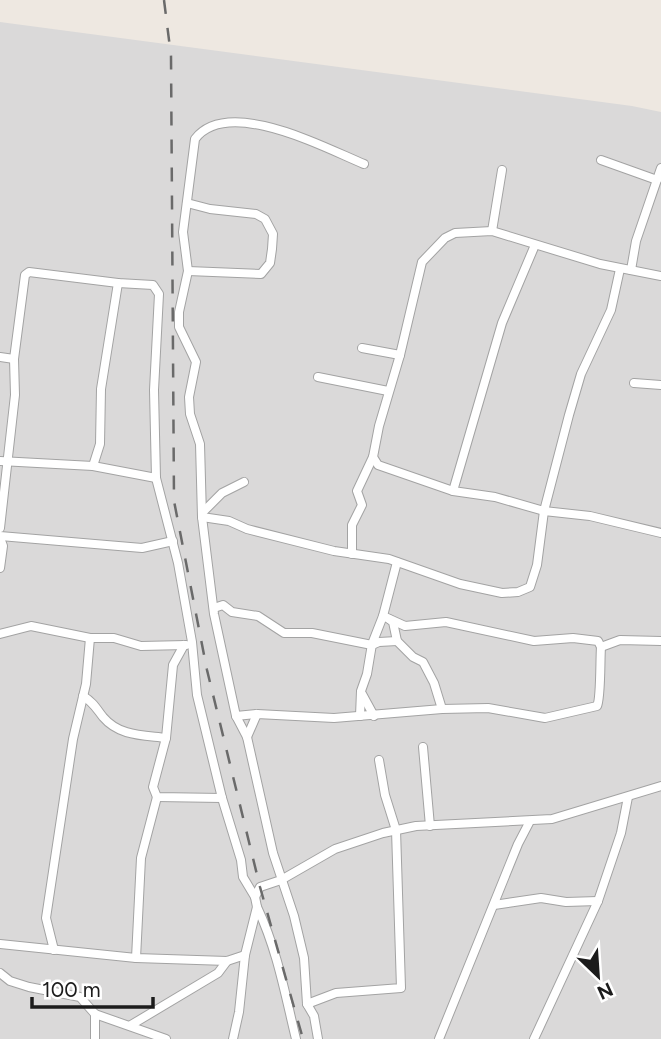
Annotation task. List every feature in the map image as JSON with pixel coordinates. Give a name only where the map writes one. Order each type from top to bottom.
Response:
[{"type":"street","points":[[318,1039],[314,1016],[307,1004],[304,958],[261,804],[247,737],[236,716],[214,608],[202,515],[200,444],[190,414],[189,397],[195,362],[179,327],[179,313],[188,271],[183,232],[195,139],[215,123],[243,123],[293,134],[364,164]]},
{"type":"street","points":[[601,160],[657,180]]},
{"type":"street","points":[[631,270],[636,241],[661,168]]},
{"type":"street","points":[[492,231],[502,170]]},
{"type":"street","points":[[187,203],[210,209],[256,214],[265,219],[273,234],[270,263],[261,274],[188,271]]},
{"type":"street","points":[[352,554],[352,525],[362,505],[357,491],[373,457],[422,262],[445,238],[455,233],[492,231],[620,269],[661,276]]},
{"type":"street","points":[[453,491],[502,323],[535,245]]},
{"type":"street","points":[[202,515],[229,521],[247,529],[397,562],[460,583],[502,593],[518,592],[530,587],[537,565],[544,511],[581,374],[611,310],[620,269]]},
{"type":"street","points":[[0,528],[4,460],[15,395],[14,359],[23,307],[24,281],[29,272],[153,285],[159,294],[154,390],[156,478],[173,541],[197,695],[222,798],[241,860],[243,877],[255,897],[268,930],[281,972],[296,1039]]},
{"type":"street","points":[[93,466],[100,444],[101,389],[118,283]]},
{"type":"street","points":[[362,348],[400,355]]},
{"type":"street","points":[[0,357],[14,359]]},
{"type":"street","points":[[318,377],[388,391]]},
{"type":"street","points":[[634,383],[661,385]]},
{"type":"street","points":[[373,457],[378,465],[453,491],[495,497],[544,511],[590,516],[661,533]]},
{"type":"street","points":[[4,460],[93,466],[156,478]]},
{"type":"street","points":[[202,515],[222,493],[244,482]]},
{"type":"street","points":[[0,568],[3,546],[0,537],[142,548],[173,541]]},
{"type":"street","points":[[360,716],[361,691],[372,645],[397,562]]},
{"type":"street","points":[[214,608],[223,604],[232,612],[258,616],[285,632],[312,633],[372,645],[397,641]]},
{"type":"street","points":[[383,615],[393,622],[397,641],[413,657],[423,662],[435,683],[442,709]]},
{"type":"street","points":[[236,716],[257,714],[334,718],[488,708],[545,718],[591,709],[600,701],[598,681],[601,647],[598,641],[573,638],[534,641],[446,622],[405,625],[383,615]]},
{"type":"street","points":[[0,634],[31,626],[90,638],[114,638],[141,646],[188,644]]},
{"type":"street","points":[[54,950],[46,918],[73,739],[89,662],[90,638]]},
{"type":"street","points":[[601,647],[620,640],[661,641]]},
{"type":"street","points":[[136,958],[141,858],[157,797],[153,787],[166,738],[173,665],[188,644]]},
{"type":"street","points":[[361,691],[374,716]]},
{"type":"street","points":[[83,696],[92,702],[103,718],[121,732],[166,738]]},
{"type":"street","points":[[247,737],[257,714]]},
{"type":"street","points":[[423,747],[430,826]]},
{"type":"street","points":[[307,1004],[335,993],[401,988],[396,830],[385,795],[379,760]]},
{"type":"street","points":[[255,897],[260,887],[281,880],[335,849],[396,830],[552,819],[661,786]]},
{"type":"street","points":[[157,797],[222,798]]},
{"type":"street","points":[[534,1039],[598,901],[621,833],[628,797]]},
{"type":"street","points":[[439,1039],[530,821]]},
{"type":"street","points":[[494,905],[541,898],[566,902],[598,901]]},
{"type":"street","points":[[233,1039],[239,1012],[245,955],[257,907]]},
{"type":"street","points":[[0,944],[136,958],[228,961],[245,955]]},
{"type":"street","points":[[131,1025],[218,973],[228,961]]},
{"type":"street","points":[[0,973],[10,981],[29,987],[80,997],[95,1014],[131,1025],[141,1034],[166,1039]]},
{"type":"street","points":[[95,1014],[95,1039]]},
{"type":"shaded area","points":[[0,22],[661,112],[661,1039],[0,1039]]},
{"type":"railway","points":[[164,0],[171,56],[174,501],[207,670],[260,887],[303,1039]]}]
